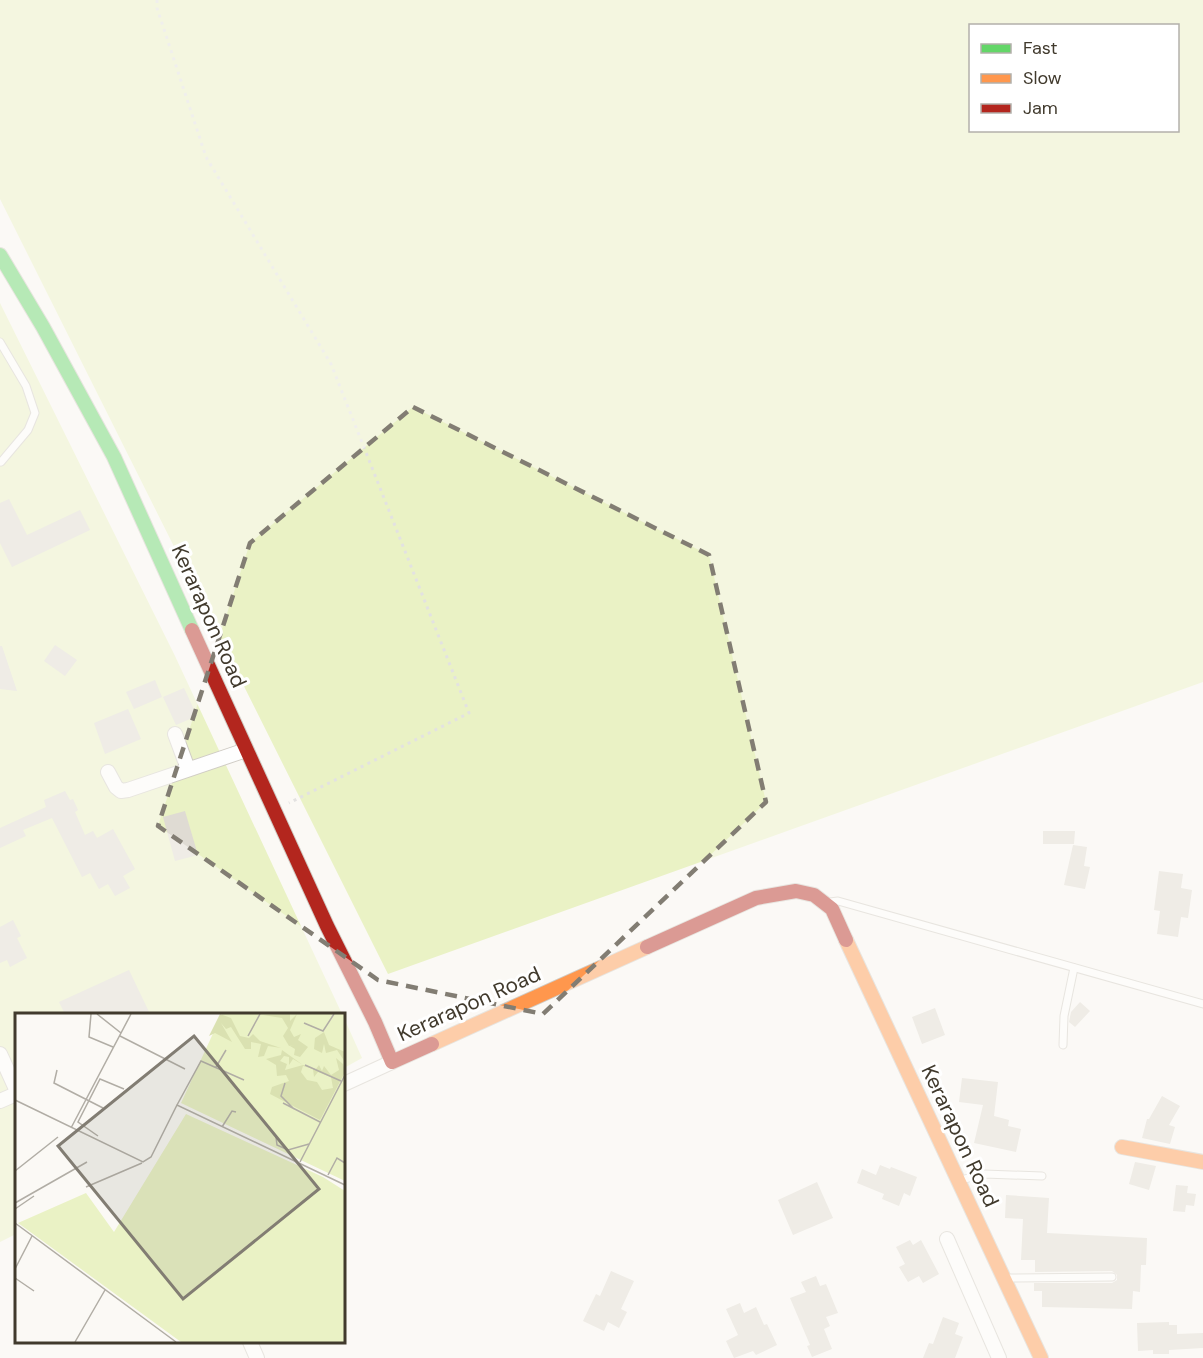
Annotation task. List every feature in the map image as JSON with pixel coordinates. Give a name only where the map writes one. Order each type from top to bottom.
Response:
[{"type":"street","name":"Kerarapon Road","points":[[0,255],[43,327],[114,457],[246,750],[392,1062],[756,898],[793,890],[804,891],[826,903],[832,909],[1041,1358]]},
{"type":"street","points":[[175,734],[188,770]]},
{"type":"street","points":[[108,772],[116,787],[121,791],[246,750]]},
{"type":"street","points":[[0,1054],[15,1087]]},
{"type":"street","points":[[345,1084],[392,1062]]},
{"type":"street","points":[[0,1101],[15,1094]]},
{"type":"street","points":[[1122,1148],[1203,1162]]},
{"type":"street","points":[[947,1239],[999,1358]]},
{"type":"street","points":[[251,1343],[257,1358]]},
{"type":"lane","points":[[0,342],[26,386],[35,413],[28,430],[1,462]]},
{"type":"lane","points":[[826,903],[838,901],[1203,1004]]},
{"type":"lane","points":[[1063,1045],[1064,1016],[1074,968]]},
{"type":"lane","points":[[958,1181],[984,1174],[1042,1176]]},
{"type":"lane","points":[[1004,1278],[1112,1277]]},
{"type":"path","points":[[157,0],[157,8],[206,157],[331,364],[469,713],[274,810]]},
{"type":"highlighted area","points":[[413,407],[709,555],[766,802],[543,1014],[378,980],[158,826],[250,543]]},
{"type":"green space","points":[[0,0],[1203,0],[1203,682],[388,974],[0,199]]},
{"type":"green space","points":[[0,303],[175,656],[342,1013],[15,1013],[15,1234],[0,1242]]},
{"type":"green space","points":[[345,1020],[362,1058],[345,1067]]},
{"type":"building","points":[[9,499],[27,535],[80,510],[90,530],[12,567],[0,543],[0,503]]},
{"type":"building","points":[[55,645],[77,660],[65,676],[44,661]]},
{"type":"building","points":[[0,646],[2,646],[17,691],[0,689]]},
{"type":"building","points":[[155,680],[162,697],[134,709],[126,692]]},
{"type":"building","points":[[184,688],[197,716],[176,725],[163,697]]},
{"type":"building","points":[[128,709],[141,739],[105,754],[94,723]]},
{"type":"building","points":[[65,791],[70,800],[73,799],[78,810],[75,812],[85,835],[93,831],[97,838],[113,829],[135,869],[123,876],[130,888],[115,896],[108,884],[99,889],[90,873],[82,877],[52,818],[23,830],[26,836],[0,848],[0,828],[46,807],[44,800]]},
{"type":"building","points":[[185,811],[198,855],[175,861],[163,817]]},
{"type":"building","points":[[1043,831],[1075,831],[1074,844],[1043,844]]},
{"type":"building","points":[[1073,845],[1087,847],[1084,866],[1090,867],[1085,889],[1064,885]]},
{"type":"building","points":[[1159,871],[1183,874],[1181,888],[1192,890],[1188,918],[1181,917],[1178,937],[1157,934],[1160,911],[1154,910]]},
{"type":"building","points":[[13,920],[21,936],[17,938],[27,958],[10,967],[7,960],[0,963],[0,927]]},
{"type":"building","points":[[129,970],[150,1013],[64,1013],[59,1002]]},
{"type":"building","points":[[1080,1002],[1090,1011],[1075,1027],[1069,1022],[1071,1012]]},
{"type":"building","points":[[935,1008],[945,1035],[922,1044],[912,1017]]},
{"type":"building","points":[[962,1078],[998,1082],[994,1116],[1009,1120],[1008,1126],[1021,1129],[1016,1152],[974,1143],[983,1105],[959,1102]]},
{"type":"building","points":[[1162,1096],[1180,1106],[1169,1125],[1175,1127],[1170,1144],[1142,1138],[1147,1119]]},
{"type":"building","points":[[1135,1162],[1156,1166],[1149,1190],[1129,1184]]},
{"type":"building","points":[[880,1165],[917,1177],[910,1196],[904,1193],[899,1206],[882,1199],[884,1194],[857,1183],[862,1169],[876,1175]]},
{"type":"building","points":[[817,1182],[833,1218],[793,1235],[778,1200]]},
{"type":"building","points":[[1176,1185],[1188,1186],[1187,1193],[1196,1194],[1194,1206],[1186,1205],[1185,1212],[1173,1211]]},
{"type":"building","points":[[1006,1195],[1049,1198],[1047,1233],[1147,1238],[1146,1265],[1141,1265],[1140,1292],[1133,1291],[1132,1309],[1042,1307],[1042,1291],[1034,1291],[1034,1283],[1112,1283],[1117,1280],[1117,1275],[1112,1271],[1035,1272],[1035,1260],[1021,1260],[1023,1219],[1005,1218]]},
{"type":"building","points":[[910,1240],[913,1245],[921,1240],[939,1274],[923,1283],[919,1276],[908,1282],[899,1267],[905,1264],[896,1247]]},
{"type":"building","points":[[611,1271],[634,1281],[621,1309],[627,1312],[619,1328],[608,1322],[604,1331],[583,1321],[596,1294],[600,1296]]},
{"type":"building","points":[[816,1276],[820,1286],[826,1284],[838,1313],[826,1317],[830,1326],[824,1329],[832,1349],[812,1357],[807,1346],[810,1345],[790,1298],[806,1292],[801,1282]]},
{"type":"building","points":[[740,1303],[744,1313],[756,1307],[777,1345],[756,1355],[753,1351],[734,1358],[726,1341],[738,1335],[726,1309]]},
{"type":"building","points":[[943,1317],[959,1323],[955,1334],[963,1337],[955,1358],[923,1358],[929,1343],[933,1344]]},
{"type":"building","points":[[1169,1322],[1169,1325],[1177,1325],[1177,1334],[1203,1333],[1203,1348],[1169,1350],[1169,1354],[1153,1354],[1153,1350],[1138,1351],[1137,1323]]},
{"type":"traffic: fast","points":[[0,255],[43,327],[114,457],[192,630]]},
{"type":"traffic: slow","points":[[846,940],[1041,1358]]},
{"type":"traffic: slow","points":[[432,1044],[647,947]]},
{"type":"traffic: slow","points":[[1122,1147],[1203,1162]]},
{"type":"traffic: jam","points":[[192,630],[327,926],[375,1022],[392,1062],[432,1044]]},
{"type":"traffic: jam","points":[[647,947],[756,898],[796,891],[814,895],[832,909],[846,940]]}]
